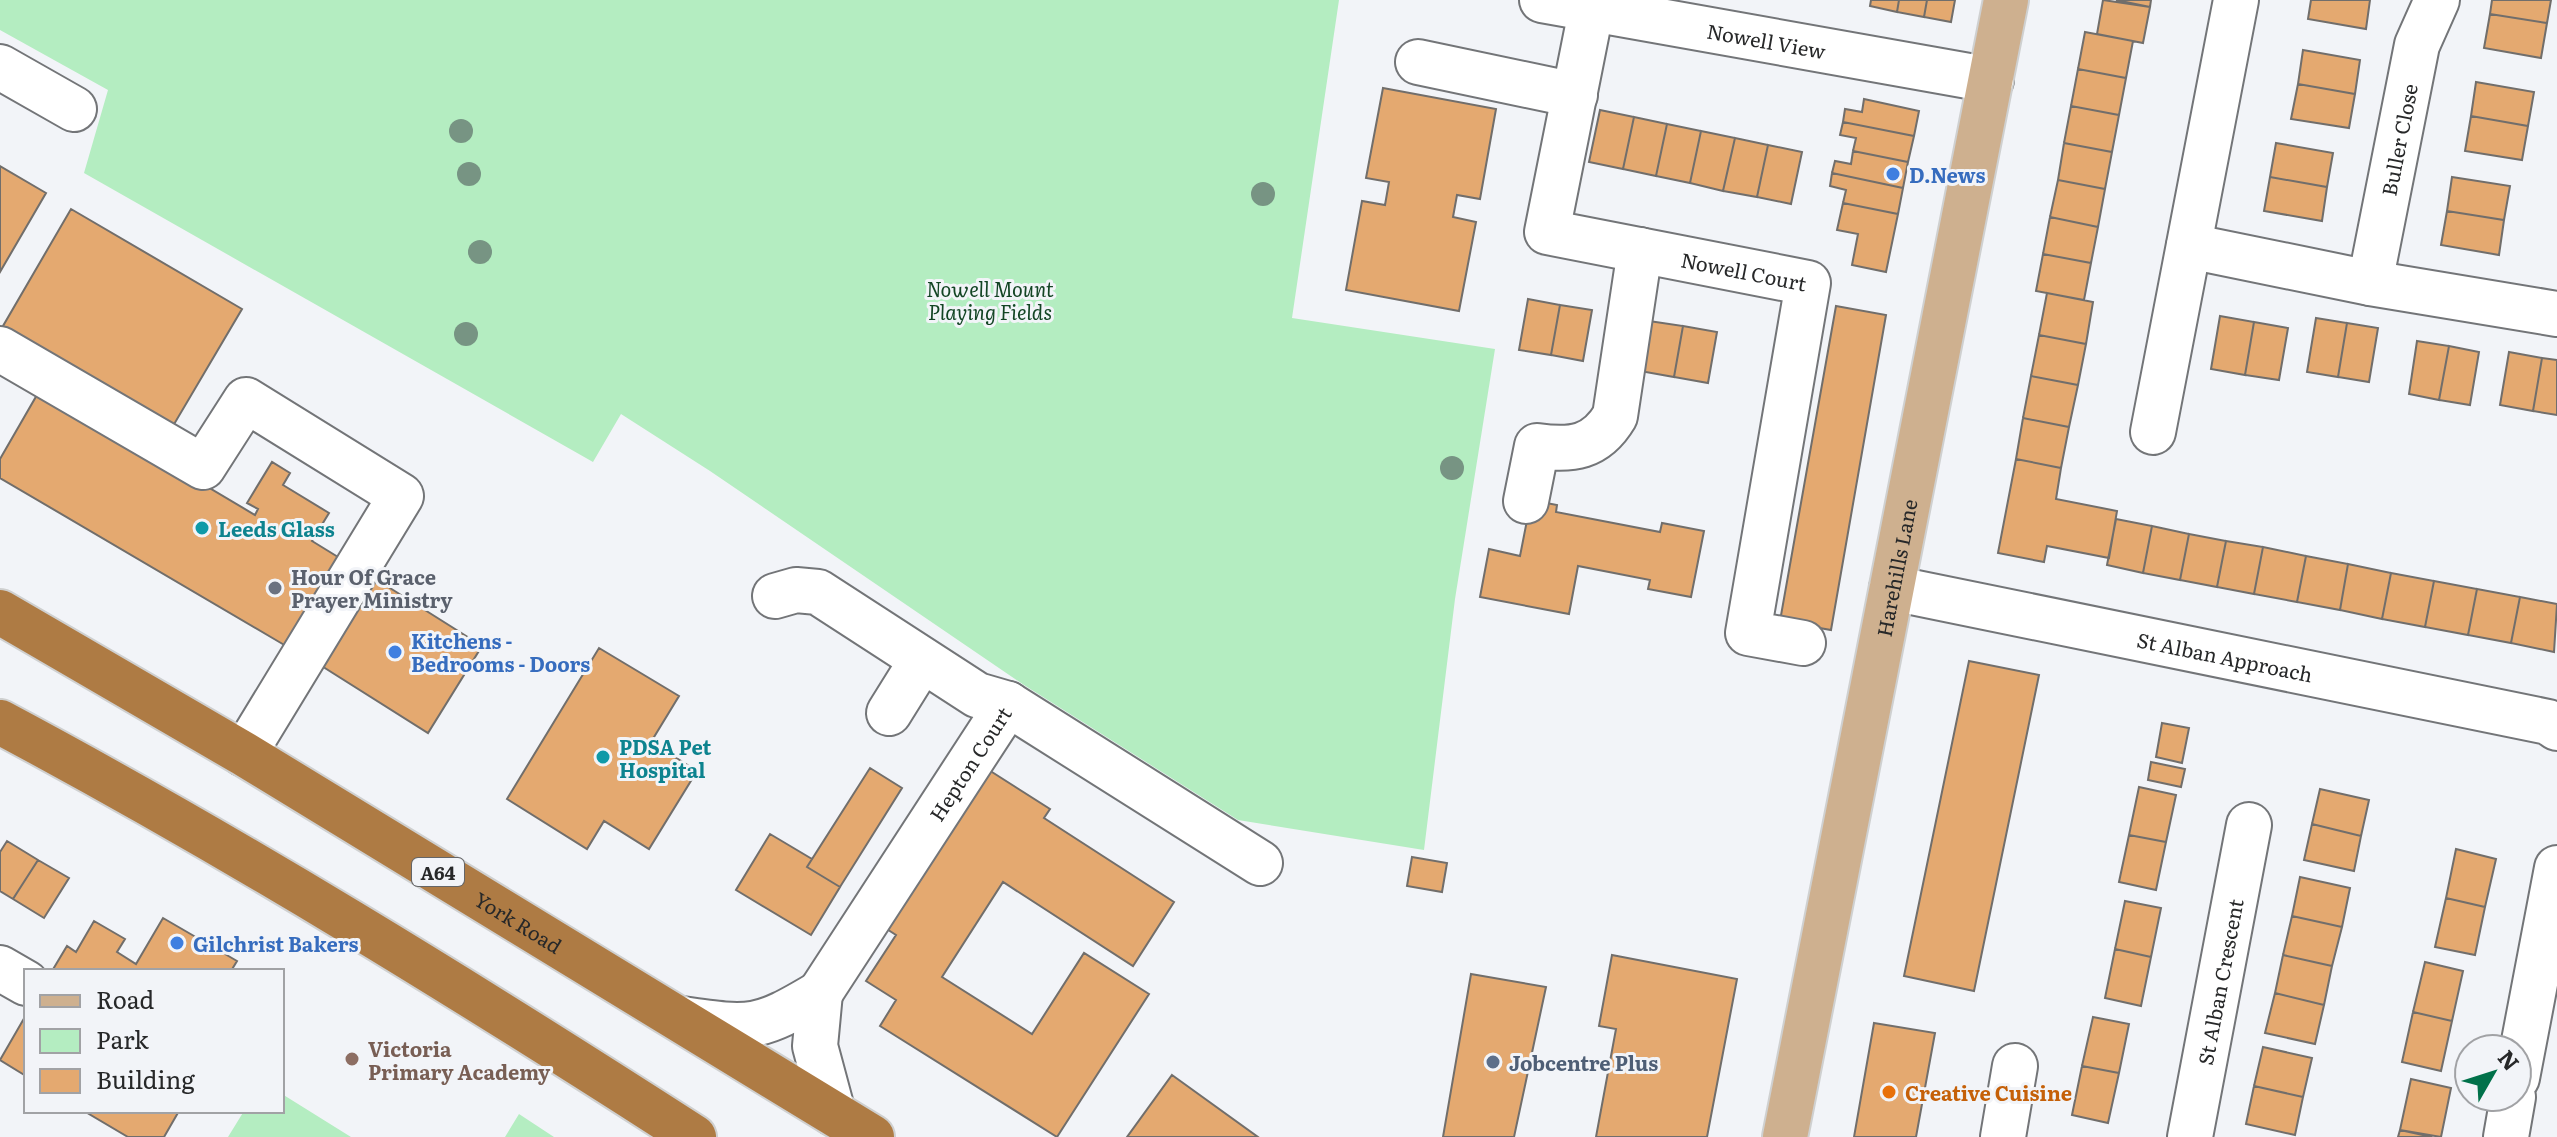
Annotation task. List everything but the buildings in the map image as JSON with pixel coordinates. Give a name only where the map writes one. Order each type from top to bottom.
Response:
[{"type":"highway","name":"York Road","points":[[0,612],[244,754],[872,1137]]},
{"type":"highway","points":[[0,722],[151,803],[563,1052],[694,1137]]},
{"type":"main road","name":"Harehills Lane","points":[[1785,1137],[2006,0]]},
{"type":"street","name":"Nowell View","points":[[1542,0],[1991,80]]},
{"type":"street","points":[[2153,432],[2236,0]]},
{"type":"street","name":"Buller Close","points":[[2370,283],[2417,45],[2437,0]]},
{"type":"street","name":"Nowell Court","points":[[1591,11],[1547,232],[1808,283],[1748,633],[1803,643]]},
{"type":"street","points":[[1418,62],[1575,95]]},
{"type":"street","points":[[0,67],[74,109]]},
{"type":"street","points":[[2189,246],[2370,283],[2557,314]]},
{"type":"street","points":[[1526,501],[1537,446],[1576,448],[1592,443],[1606,432],[1615,416],[1640,250]]},
{"type":"street","points":[[0,349],[203,467],[246,400],[401,496],[244,754]]},
{"type":"street","name":"St Alban Approach","points":[[1892,588],[2548,722],[2557,728]]},
{"type":"street","points":[[775,596],[796,590],[818,592],[977,695],[1008,704]]},
{"type":"street","points":[[889,713],[922,660]]},
{"type":"street","name":"Hepton Court","points":[[833,1113],[815,1046],[820,993],[1008,704],[1260,863]]},
{"type":"street","name":"St Alban Crescent","points":[[2190,1137],[2249,825]]},
{"type":"street","points":[[2526,1033],[2557,868]]},
{"type":"street","points":[[0,968],[24,982]]},
{"type":"street","name":"Hepton Court","points":[[681,1019],[730,1026],[761,1026],[820,993]]},
{"type":"street","points":[[2003,1137],[2015,1066]]},
{"type":"street","points":[[2506,1137],[2510,1113]]},
{"type":"green space","name":"Nowell Mount Playing Fields","points":[[0,0],[1339,0],[1292,318],[1495,349],[1455,599],[1424,850],[1238,820],[1024,685],[621,414],[593,462],[84,173],[108,90],[0,30]]},
{"type":"green space","points":[[284,1095],[351,1137],[228,1137],[243,1113],[284,1113]]},
{"type":"green space","points":[[519,1114],[554,1137],[505,1137]]},
{"type":"place","name":"D.News","points":[[1893,174]]},
{"type":"place","name":"Leeds Glass","points":[[202,528]]},
{"type":"place","name":"Hour Of Grace Prayer Ministry","points":[[275,588]]},
{"type":"place","name":"Kitchens - Bedrooms - Doors","points":[[395,652]]},
{"type":"place","name":"PDSA Pet Hospital","points":[[603,757]]},
{"type":"place","name":"Gilchrist Bakers","points":[[177,943]]},
{"type":"place","name":"Victoria Primary Academy","points":[[352,1059]]},
{"type":"place","name":"Jobcentre Plus","points":[[1493,1062]]},
{"type":"place","name":"Creative Cuisine","points":[[1889,1092]]}]
